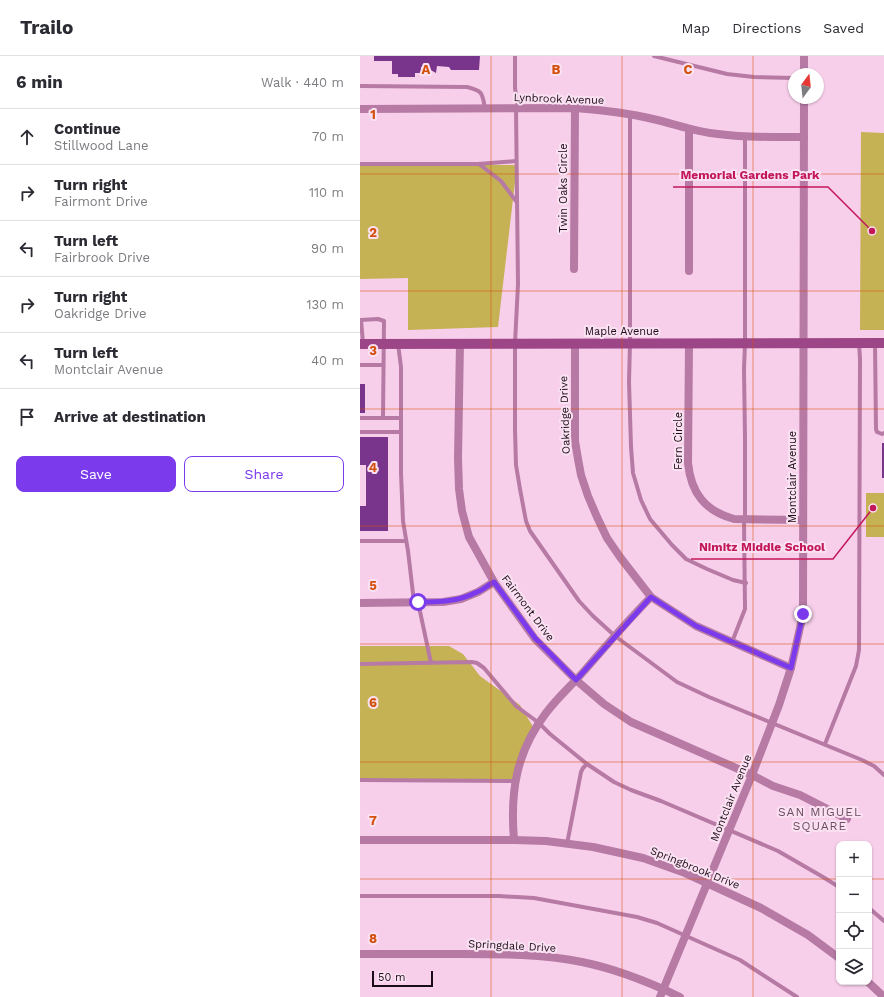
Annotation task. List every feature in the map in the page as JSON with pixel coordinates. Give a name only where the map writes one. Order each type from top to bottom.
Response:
[{"type":"main road","name":"Maple Avenue","points":[[362,344],[879,343]]},
{"type":"street","points":[[804,56],[804,68]]},
{"type":"street","name":"Montclair Avenue","points":[[662,993],[773,722],[791,668],[803,614],[804,104]]},
{"type":"street","name":"Lynbrook Avenue","points":[[360,109],[575,108],[630,114],[652,118],[690,129],[718,134],[745,136],[804,136]]},
{"type":"street","name":"Twin Oaks Circle","points":[[574,268],[575,108]]},
{"type":"street","points":[[689,271],[690,129]]},
{"type":"street","name":"Fairmont Drive","points":[[460,343],[458,458],[459,489],[462,511],[470,537],[494,582],[535,638],[576,680],[604,704],[631,722],[752,775]]},
{"type":"street","name":"Oakridge Drive","points":[[575,343],[575,441],[581,475],[594,510],[607,538],[651,597],[696,626],[791,668]]},
{"type":"street","name":"Fern Circle","points":[[690,343],[688,463],[691,483],[701,500],[716,512],[734,519],[803,520]]},
{"type":"street","points":[[360,603],[443,602],[461,599],[478,592],[494,582]]},
{"type":"street","points":[[514,840],[513,805],[516,781],[528,742],[547,712],[651,597]]},
{"type":"street","points":[[752,775],[773,786],[800,795],[847,819]]},
{"type":"street","name":"Springbrook Drive","points":[[360,840],[546,841],[593,847],[643,858],[685,873],[743,899],[787,922],[808,935],[836,956]]},
{"type":"street","name":"Springdale Drive","points":[[360,954],[498,954],[534,956],[582,962],[624,973],[662,993],[680,997]]},
{"type":"street","points":[[871,985],[884,997]]},
{"type":"lane","points":[[515,56],[515,88],[517,108],[516,161],[518,284],[515,343],[516,465],[526,521],[530,531],[579,601],[593,616],[616,636],[677,682],[862,760],[874,766],[884,774]]},
{"type":"lane","points":[[654,56],[727,74],[754,77],[788,78]]},
{"type":"lane","points":[[360,86],[467,86],[477,89],[483,95],[485,108]]},
{"type":"lane","points":[[630,114],[629,382],[633,473],[641,500],[650,519],[686,559],[732,580],[746,583]]},
{"type":"lane","points":[[732,642],[745,609],[746,583],[744,369],[745,136]]},
{"type":"lane","points":[[360,164],[478,164],[516,161]]},
{"type":"lane","points":[[478,164],[501,181],[517,202]]},
{"type":"lane","points":[[362,344],[361,320],[378,319],[384,322],[383,418]]},
{"type":"lane","points":[[825,744],[856,666],[859,650],[859,343]]},
{"type":"lane","points":[[879,343],[876,429],[878,432],[882,434],[884,433]]},
{"type":"lane","points":[[398,344],[401,366],[401,473],[403,521],[416,602],[431,663]]},
{"type":"lane","points":[[360,365],[383,365]]},
{"type":"lane","points":[[360,418],[401,418]]},
{"type":"lane","points":[[360,432],[401,432]]},
{"type":"lane","points":[[360,541],[406,541]]},
{"type":"lane","points":[[360,664],[472,662],[477,664],[484,668],[516,706],[539,723],[587,764],[614,782],[778,851],[836,885]]},
{"type":"lane","points":[[566,844],[581,772],[587,764]]},
{"type":"lane","points":[[360,780],[516,781]]},
{"type":"lane","points":[[360,896],[534,898],[637,917],[657,923],[686,935],[740,960],[797,997]]},
{"type":"lane","points":[[872,911],[884,921]]},
{"type":"shaded area","points":[[861,132],[884,133],[884,330],[860,330]]},
{"type":"shaded area","points":[[360,165],[517,165],[498,327],[408,330],[408,278],[360,279]]},
{"type":"shaded area","points":[[866,493],[884,493],[884,537],[866,537]]},
{"type":"shaded area","points":[[360,646],[449,646],[463,654],[480,676],[520,705],[535,730],[515,781],[360,781]]},
{"type":"building","points":[[374,56],[480,56],[479,70],[451,70],[449,67],[437,66],[436,73],[427,68],[421,67],[421,73],[415,73],[415,77],[398,77],[398,74],[392,74],[392,61],[374,61]]},
{"type":"building","points":[[360,384],[365,384],[365,413],[360,413]]},
{"type":"building","points":[[360,437],[388,437],[388,531],[360,531],[360,506],[366,506],[366,465],[360,465]]},
{"type":"building","points":[[882,443],[884,443],[884,478],[882,478]]},
{"type":"place","name":"Memorial Gardens Park","points":[[872,231]]},
{"type":"place","name":"Nimitz Middle School","points":[[873,508]]},
{"type":"district","name":"SAN MIGUEL SQUARE","points":[[820,819]]},
{"type":"route","points":[[418,602],[443,602],[461,599],[478,592],[494,582],[535,638],[576,680],[651,597],[696,626],[791,668],[803,614]]}]
